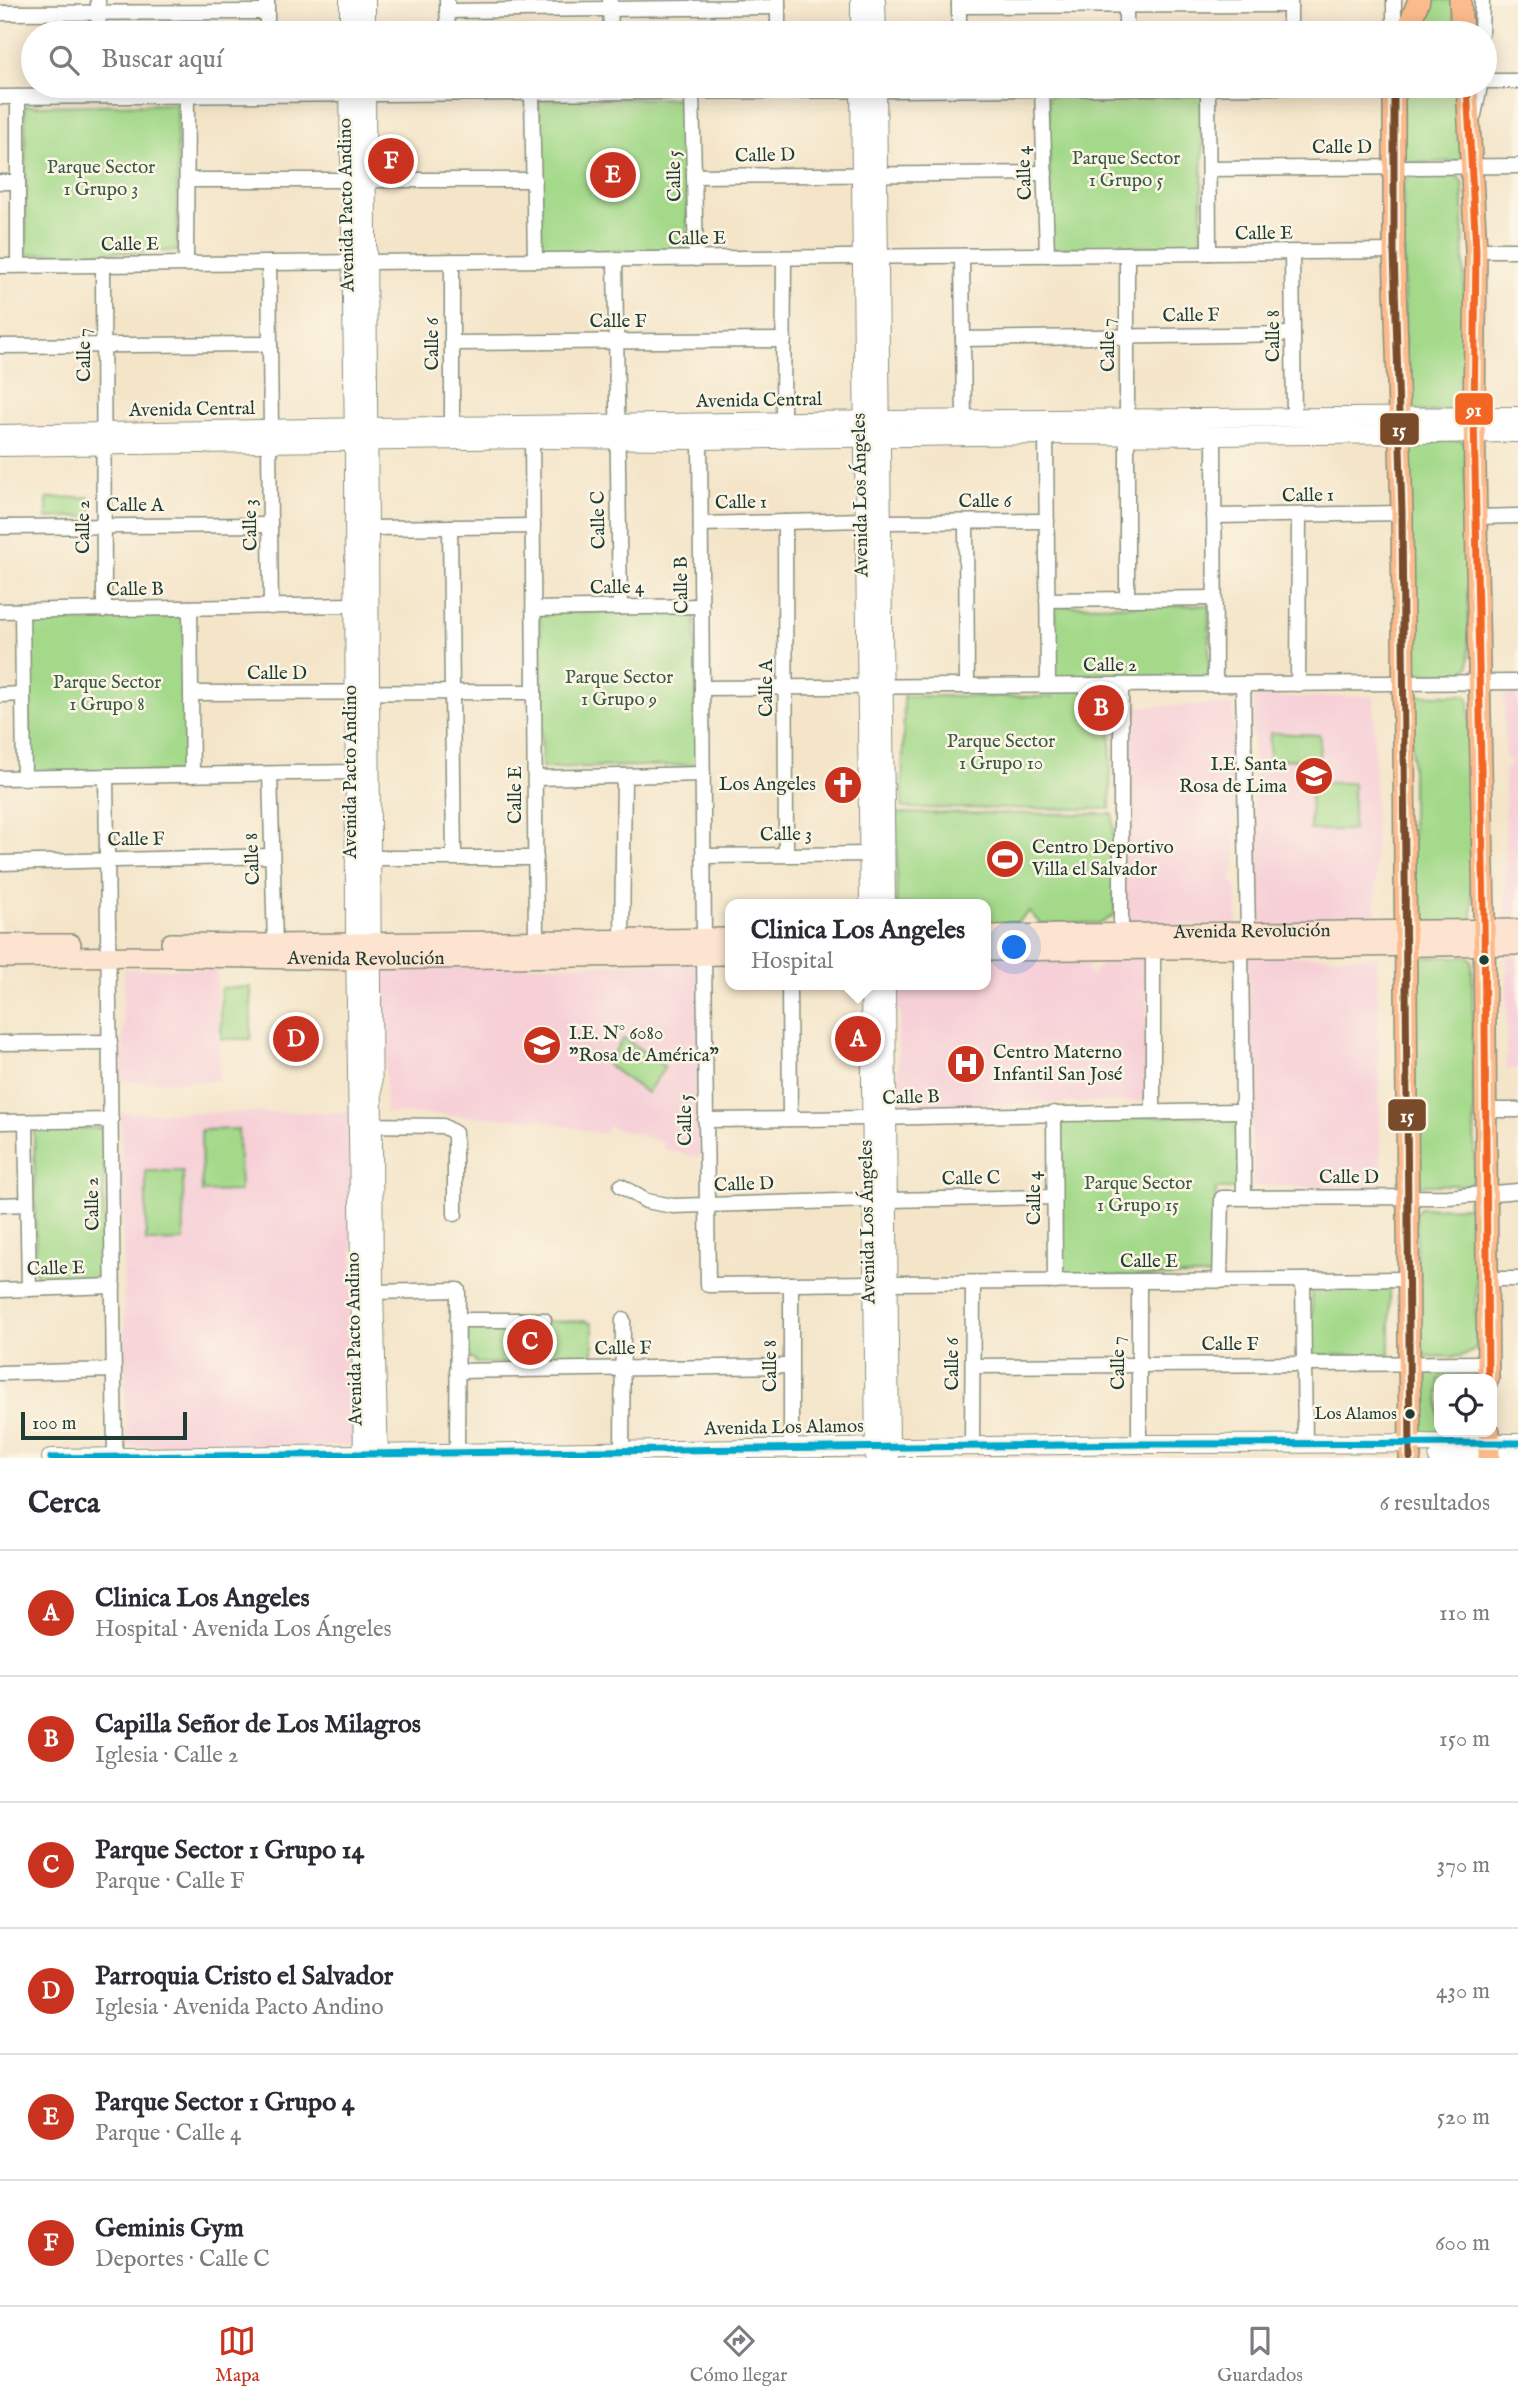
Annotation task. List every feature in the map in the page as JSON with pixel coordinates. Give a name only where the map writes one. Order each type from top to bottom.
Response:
[{"type":"main road","points":[[1411,21],[1419,0]]},
{"type":"main road","points":[[1460,0],[1461,21]]},
{"type":"main road","points":[[1394,98],[1394,251],[1401,426],[1410,1451]]},
{"type":"main road","points":[[1468,98],[1476,250],[1474,425],[1485,937],[1488,1371]]},
{"type":"main road","name":"Avenida Revolución","points":[[991,935],[1121,933],[1245,940],[1485,937],[1518,929]]},
{"type":"main road","name":"Avenida Revolución","points":[[1485,937],[1518,945]]},
{"type":"main road","name":"Avenida Revolución","points":[[0,958],[109,950],[275,944],[364,951],[536,941],[622,940],[704,947],[725,953]]},
{"type":"main road","name":"Avenida Revolución","points":[[0,944],[109,950],[364,951],[704,947],[725,940]]},
{"type":"main road","name":"Avenida Revolución","points":[[991,951],[1153,949],[1245,940]]},
{"type":"street","points":[[349,0],[349,21]]},
{"type":"street","points":[[366,0],[366,21]]},
{"type":"street","points":[[860,0],[860,21]]},
{"type":"street","points":[[876,0],[877,21]]},
{"type":"street","points":[[1394,0],[1394,21]]},
{"type":"street","points":[[1481,21],[1482,0]]},
{"type":"street","points":[[447,6],[778,3],[778,21]]},
{"type":"street","points":[[960,21],[959,3],[1290,3],[1290,21]]},
{"type":"street","points":[[1126,3],[1126,21]]},
{"type":"street","points":[[0,13],[98,6],[267,6]]},
{"type":"street","points":[[1497,81],[1518,81]]},
{"type":"street","points":[[0,97],[21,97]]},
{"type":"street","points":[[18,97],[18,265]]},
{"type":"street","points":[[186,264],[187,98]]},
{"type":"street","name":"Avenida Pacto Andino","points":[[358,98],[362,434],[354,605],[363,694],[372,858],[364,951]]},
{"type":"street","points":[[532,98],[535,260]]},
{"type":"street","name":"Calle 5","points":[[692,98],[696,259]]},
{"type":"street","name":"Avenida Los Ángeles","points":[[869,98],[876,687],[886,899]]},
{"type":"street","name":"Calle 4","points":[[1042,98],[1047,255]]},
{"type":"street","points":[[1208,98],[1209,253]]},
{"type":"street","points":[[1471,135],[1478,98]]},
{"type":"street","name":"Calle D","points":[[1209,169],[1518,166]]},
{"type":"street","points":[[870,174],[1045,173]]},
{"type":"street","name":"Calle D","points":[[694,176],[870,174]]},
{"type":"street","points":[[187,180],[534,180]]},
{"type":"street","points":[[0,182],[18,181]]},
{"type":"street","points":[[1476,250],[1518,250]]},
{"type":"street","name":"Calle E","points":[[0,266],[1394,251]]},
{"type":"street","name":"Calle 8","points":[[1292,253],[1294,418]]},
{"type":"street","name":"Calle 7","points":[[1127,254],[1128,427]]},
{"type":"street","points":[[962,256],[964,420]]},
{"type":"street","points":[[783,422],[784,258]]},
{"type":"street","points":[[615,259],[616,432]]},
{"type":"street","name":"Calle 6","points":[[452,261],[452,426]]},
{"type":"street","points":[[269,263],[270,436]]},
{"type":"street","name":"Calle 7","points":[[103,264],[104,438]]},
{"type":"street","name":"Calle F","points":[[963,339],[1293,334]]},
{"type":"street","name":"Calle F","points":[[452,343],[784,340]]},
{"type":"street","points":[[0,346],[270,344]]},
{"type":"street","name":"Avenida Central","points":[[362,434],[452,426],[616,432],[700,440],[873,429],[964,420],[1128,427],[1214,436],[1474,425],[1518,416]]},
{"type":"street","name":"Avenida Central","points":[[0,434],[104,438],[362,434],[533,439],[783,422],[873,429],[1046,435],[1128,427],[1294,418],[1401,426]]},
{"type":"street","name":"Avenida Central","points":[[1474,425],[1518,433]]},
{"type":"street","points":[[1127,599],[1128,427]]},
{"type":"street","name":"Calle C","points":[[616,432],[620,607]]},
{"type":"street","name":"Avenida Pacto Andino","points":[[362,434],[370,528],[363,694],[354,772],[364,951],[371,1456]]},
{"type":"street","points":[[1046,435],[1048,685]]},
{"type":"street","name":"Calle 3","points":[[270,436],[271,607]]},
{"type":"street","points":[[1214,436],[1214,684]]},
{"type":"street","name":"Avenida Central","points":[[0,447],[104,438]]},
{"type":"street","name":"Calle 2","points":[[104,438],[104,610]]},
{"type":"street","name":"Calle E","points":[[533,439],[536,941]]},
{"type":"street","name":"Calle B","points":[[700,440],[704,947]]},
{"type":"street","name":"Calle 1","points":[[1214,516],[1402,513]]},
{"type":"street","points":[[1298,684],[1299,515]]},
{"type":"street","points":[[1476,517],[1518,516]]},
{"type":"street","name":"Calle 6","points":[[874,521],[1047,522]]},
{"type":"street","name":"Calle 1","points":[[701,524],[874,521]]},
{"type":"street","name":"Calle A","points":[[785,522],[786,855]]},
{"type":"street","points":[[966,522],[967,685]]},
{"type":"street","name":"Calle A","points":[[0,527],[270,525]]},
{"type":"street","points":[[370,528],[533,526]]},
{"type":"street","points":[[450,527],[454,857]]},
{"type":"street","points":[[1047,600],[1214,598]]},
{"type":"street","name":"Calle B","points":[[0,611],[354,605]]},
{"type":"street","name":"Calle 4","points":[[534,609],[702,606]]},
{"type":"street","points":[[190,608],[191,775]]},
{"type":"street","points":[[22,611],[24,778]]},
{"type":"street","name":"Calle 2","points":[[702,688],[1518,682]]},
{"type":"street","points":[[1242,684],[1244,1197]]},
{"type":"street","points":[[1121,685],[1121,933]]},
{"type":"street","name":"Avenida Los Ángeles","points":[[869,899],[876,687]]},
{"type":"street","points":[[363,694],[534,692]]},
{"type":"street","points":[[0,695],[23,694]]},
{"type":"street","name":"Calle D","points":[[191,694],[363,694]]},
{"type":"street","points":[[0,778],[354,772]]},
{"type":"street","name":"Calle 8","points":[[270,774],[275,944]]},
{"type":"street","points":[[535,778],[703,774]]},
{"type":"street","points":[[106,776],[109,950]]},
{"type":"street","points":[[622,940],[624,776]]},
{"type":"street","name":"Calle 3","points":[[704,856],[869,854]]},
{"type":"street","name":"Calle F","points":[[0,863],[272,856]]},
{"type":"street","points":[[372,858],[536,859]]},
{"type":"street","name":"Calle 5","points":[[704,947],[708,1285]]},
{"type":"street","points":[[1153,949],[1153,1112]]},
{"type":"street","name":"Calle 2","points":[[109,950],[115,1457]]},
{"type":"street","points":[[789,990],[790,1119]]},
{"type":"street","name":"Avenida Los Ángeles","points":[[870,990],[880,1118]]},
{"type":"street","name":"Avenida Los Ángeles","points":[[883,1453],[880,1118],[886,990]]},
{"type":"street","points":[[0,1043],[110,1042]]},
{"type":"street","points":[[1486,1110],[1518,1110]]},
{"type":"street","name":"Calle B","points":[[705,1120],[1243,1111]]},
{"type":"street","name":"Calle 4","points":[[1054,1113],[1055,1282]]},
{"type":"street","points":[[0,1122],[111,1120]]},
{"type":"street","points":[[26,1122],[29,1289]]},
{"type":"street","points":[[365,1125],[443,1126],[451,1129],[455,1133],[456,1142],[455,1214]]},
{"type":"street","name":"Avenida Pacto Andino","points":[[365,1125],[374,1292],[371,1456]]},
{"type":"street","name":"Calle D","points":[[621,1186],[646,1201],[660,1205],[880,1200]]},
{"type":"street","name":"Calle D","points":[[1220,1280],[1222,1198],[1407,1197],[1518,1192]]},
{"type":"street","name":"Calle C","points":[[880,1200],[1054,1197]]},
{"type":"street","points":[[0,1205],[27,1204]]},
{"type":"street","name":"Calle E","points":[[708,1285],[1408,1279]]},
{"type":"street","points":[[1487,1279],[1518,1279]]},
{"type":"street","points":[[1303,1280],[1304,1443]]},
{"type":"street","name":"Calle 7","points":[[1139,1281],[1139,1444]]},
{"type":"street","name":"Calle 6","points":[[972,1446],[973,1283]]},
{"type":"street","name":"Calle 8","points":[[791,1284],[791,1449]]},
{"type":"street","name":"Calle E","points":[[0,1290],[113,1286]]},
{"type":"street","points":[[374,1292],[458,1290],[457,1453]]},
{"type":"street","points":[[457,1320],[544,1320]]},
{"type":"street","points":[[520,1370],[521,1320]]},
{"type":"street","points":[[622,1451],[623,1320]]},
{"type":"street","name":"Calle F","points":[[972,1366],[1409,1363],[1488,1371]]},
{"type":"street","name":"Calle F","points":[[457,1371],[790,1366]]},
{"type":"street","points":[[0,1373],[114,1370]]},
{"type":"street","name":"Avenida Los Alamos","points":[[51,1458],[791,1449],[883,1453],[972,1446],[1304,1443],[1410,1451],[1489,1448],[1518,1457]]},
{"type":"street","name":"Avenida Los Alamos","points":[[1438,1458],[1518,1443]]},
{"type":"shaded area","points":[[1518,694],[1518,922],[1506,922],[1505,770],[1510,767],[1510,760],[1505,756],[1504,695]]},
{"type":"shaded area","name":"I.E. Santa Rosa de Lima","points":[[1374,696],[1376,923],[1254,926],[1253,698]]},
{"type":"shaded area","points":[[1233,705],[1236,870],[1232,875],[1232,883],[1237,887],[1237,924],[1123,927],[1123,706]]},
{"type":"shaded area","points":[[1078,955],[1089,966],[1086,970],[1091,975],[1108,958],[1147,958],[1146,1101],[905,1106],[898,1101],[898,1028],[901,1024],[901,1013],[897,1010],[897,990],[991,990],[991,957]]},
{"type":"shaded area","points":[[1507,955],[1518,955],[1518,1069],[1506,1069]]},
{"type":"shaded area","points":[[1248,956],[1377,957],[1381,1187],[1253,1186]]},
{"type":"shaded area","name":"I.E. N° 6080 \"Rosa de América\"","points":[[691,963],[698,971],[700,1158],[663,1149],[662,1142],[608,1126],[606,1135],[537,1119],[386,1113],[383,977],[390,968]]},
{"type":"shaded area","points":[[124,969],[217,969],[219,1081],[122,1082]]},
{"type":"shaded area","points":[[350,1112],[355,1446],[127,1446],[121,1113]]},
{"type":"green space","points":[[1426,0],[1454,0],[1455,21],[1418,21]]},
{"type":"green space","points":[[686,98],[688,250],[541,252],[539,100]]},
{"type":"green space","name":"Parque Sector 1 Grupo 5","points":[[1048,98],[1204,98],[1201,245],[1051,249]]},
{"type":"green space","points":[[1402,98],[1459,98],[1462,157],[1459,161],[1407,163],[1403,159]]},
{"type":"green space","name":"Parque Sector 1 Grupo 3","points":[[177,104],[178,251],[26,254],[25,106]]},
{"type":"green space","points":[[1409,176],[1457,176],[1463,187],[1465,406],[1462,410],[1414,413],[1405,407],[1403,186]]},
{"type":"green space","points":[[1461,440],[1465,444],[1469,666],[1461,674],[1413,673],[1407,443]]},
{"type":"green space","points":[[91,497],[92,516],[47,518],[47,498]]},
{"type":"green space","name":"Parque Sector 1 Grupo 10","points":[[1209,605],[1209,678],[1112,679],[1110,809],[902,808],[904,696],[1053,697],[1055,606]]},
{"type":"green space","name":"Parque Sector 1 Grupo 9","points":[[695,610],[698,765],[542,768],[540,613]]},
{"type":"green space","name":"Parque Sector 1 Grupo 8","points":[[185,615],[185,772],[29,773],[28,616]]},
{"type":"green space","points":[[1412,695],[1465,695],[1469,699],[1472,917],[1469,922],[1412,923]]},
{"type":"green space","points":[[1270,733],[1320,735],[1319,760],[1269,759]]},
{"type":"green space","points":[[1311,783],[1353,783],[1353,830],[1310,830]]},
{"type":"green space","name":"Centro Deportivo Villa el Salvador","points":[[897,813],[1113,814],[1115,915],[1101,923],[1041,924],[1029,912],[1016,923],[991,924],[991,899],[896,899]]},
{"type":"green space","points":[[1417,957],[1469,957],[1472,960],[1475,1178],[1469,1185],[1417,1185],[1412,960]]},
{"type":"green space","points":[[251,987],[251,1039],[221,1039],[221,988]]},
{"type":"green space","points":[[624,1038],[665,1067],[647,1093],[606,1064]]},
{"type":"green space","name":"Parque Sector 1 Grupo 15","points":[[1239,1116],[1239,1189],[1216,1189],[1216,1276],[1061,1277],[1061,1117]]},
{"type":"green space","points":[[104,1128],[104,1282],[36,1283],[34,1129]]},
{"type":"green space","points":[[238,1129],[240,1191],[202,1192],[201,1130]]},
{"type":"green space","points":[[146,1171],[183,1171],[184,1241],[146,1242]]},
{"type":"green space","points":[[1468,1207],[1476,1218],[1476,1348],[1459,1356],[1423,1356],[1418,1354],[1416,1213],[1420,1208]]},
{"type":"green space","points":[[1312,1286],[1390,1286],[1390,1355],[1312,1355]]},
{"type":"green space","points":[[586,1321],[592,1324],[593,1328],[593,1356],[584,1364],[477,1363],[468,1356],[467,1327],[470,1323]]},
{"type":"green space","points":[[1469,1369],[1474,1372],[1434,1374],[1434,1436],[1418,1436],[1416,1372]]},
{"type":"transit line","name":"15","points":[[1394,98],[1394,251],[1402,513],[1410,1458]]},
{"type":"transit line","name":"91","points":[[1468,98],[1476,250],[1474,417],[1484,914],[1488,1374]]},
{"type":"transit line","points":[[51,1458],[1139,1444],[1518,1443]]},
{"type":"place","name":"Geminis Gym","points":[[391,161]]},
{"type":"place","name":"Parque Sector 1 Grupo 4","points":[[613,175]]},
{"type":"place","name":"Capilla Señor de Los Milagros","points":[[1101,708]]},
{"type":"place","name":"I.E. Santa Rosa de Lima","points":[[1314,776]]},
{"type":"place","name":"Los Angeles","points":[[843,785]]},
{"type":"place","name":"Centro Deportivo Villa el Salvador","points":[[1005,859]]},
{"type":"place","name":"Parroquia Cristo el Salvador","points":[[296,1039]]},
{"type":"place","name":"Clinica Los Angeles","points":[[858,1039]]},
{"type":"place","name":"I.E. N° 6080 \"Rosa de América\"","points":[[542,1045]]},
{"type":"place","name":"Centro Materno Infantil San José","points":[[966,1064]]},
{"type":"place","name":"Parque Sector 1 Grupo 14","points":[[530,1342]]},
{"type":"place","name":"Los Alamos","points":[[1410,1414]]}]
